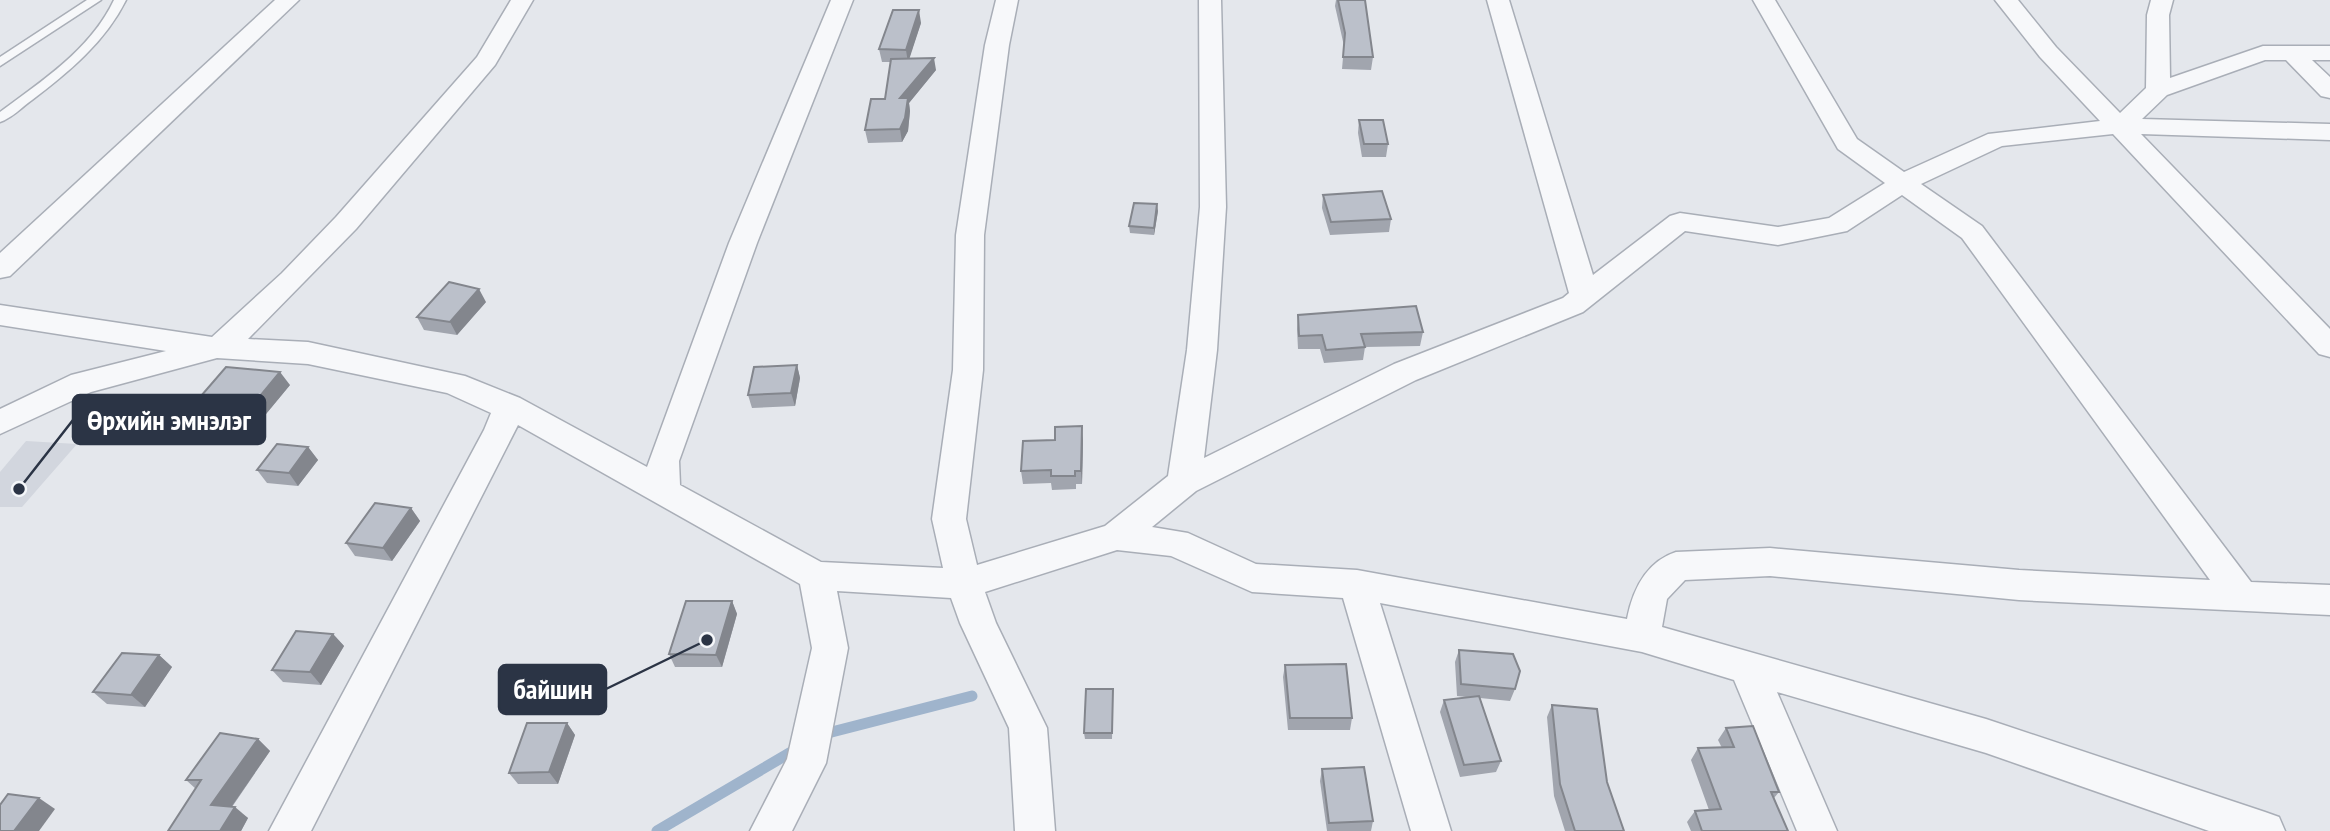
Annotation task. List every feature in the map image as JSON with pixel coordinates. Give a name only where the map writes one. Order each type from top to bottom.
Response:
[{"type":"street","points":[[0,270],[288,0]]},
{"type":"street","points":[[0,422],[82,383],[217,348],[266,306],[346,223],[487,60],[522,0]]},
{"type":"street","points":[[664,492],[663,461],[743,243],[842,0]]},
{"type":"street","points":[[1007,0],[997,45],[970,235],[968,370],[950,519],[964,584],[978,623],[1028,728],[1035,831]]},
{"type":"street","points":[[1184,482],[1202,350],[1213,208],[1210,0]]},
{"type":"street","points":[[1498,0],[1585,297]]},
{"type":"street","points":[[1764,0],[1847,144],[1972,232],[2242,596]]},
{"type":"street","points":[[2006,0],[2048,52],[2330,347]]},
{"type":"street","points":[[2158,90],[2158,15],[2162,0]]},
{"type":"street","points":[[2292,53],[2330,91]]},
{"type":"street","points":[[2121,126],[2158,90],[2263,54],[2330,53]]},
{"type":"street","points":[[0,314],[217,348],[308,353],[454,384],[509,406],[816,576],[964,584],[1117,536],[1184,482],[1405,372],[1573,305],[1680,222],[1778,236],[1837,225],[1902,183],[1997,139],[2121,126],[2330,132]]},
{"type":"street","points":[[289,831],[500,430],[509,406]]},
{"type":"street","points":[[1117,536],[1176,544],[1252,578],[1357,584],[1642,637],[1986,736],[2203,819],[2266,831]]},
{"type":"street","points":[[1642,637],[1650,593],[1676,566],[1770,562],[2020,585],[2330,600]]},
{"type":"street","points":[[770,831],[806,763],[830,648],[816,576]]},
{"type":"street","points":[[1357,584],[1431,831]]},
{"type":"street","points":[[1748,668],[1817,831]]},
{"type":"lane","points":[[0,62],[95,0]]},
{"type":"lane","points":[[0,118],[70,63],[115,17],[120,0]]},
{"type":"shaded area","points":[[26,441],[77,444],[22,507],[0,507],[0,472]]},
{"type":"building","points":[[1338,0],[1365,0],[1373,57],[1343,57],[1345,33]]},
{"type":"building","points":[[893,10],[919,10],[906,50],[879,49]]},
{"type":"building","points":[[934,58],[900,98],[908,98],[900,129],[865,130],[871,99],[885,99],[891,59]]},
{"type":"building","points":[[1359,120],[1383,120],[1388,144],[1364,144]]},
{"type":"building","points":[[1382,191],[1391,219],[1331,222],[1323,195]]},
{"type":"building","points":[[1134,203],[1157,204],[1154,228],[1129,226]]},
{"type":"building","points":[[449,282],[479,289],[450,322],[417,317]]},
{"type":"building","points":[[1416,306],[1423,332],[1361,334],[1365,347],[1326,350],[1322,335],[1299,336],[1298,315]]},
{"type":"building","points":[[797,365],[791,393],[748,395],[754,367]]},
{"type":"building","points":[[226,367],[280,372],[256,401],[201,396]]},
{"type":"building","points":[[1082,426],[1081,471],[1075,471],[1075,476],[1051,476],[1051,470],[1021,471],[1023,441],[1055,440],[1055,427]]},
{"type":"building","points":[[277,444],[308,447],[289,473],[257,470]]},
{"type":"building","points":[[375,503],[411,508],[383,548],[346,543]]},
{"type":"building","points":[[686,601],[732,601],[716,655],[669,654]]},
{"type":"building","points":[[296,631],[333,634],[310,672],[272,670]]},
{"type":"building","points":[[1459,650],[1513,654],[1520,671],[1515,689],[1461,684]]},
{"type":"building","points":[[122,653],[159,655],[131,695],[93,692]]},
{"type":"building","points":[[1346,664],[1352,718],[1290,718],[1285,665]]},
{"type":"building","points":[[1086,689],[1113,689],[1112,733],[1084,733]]},
{"type":"building","points":[[1479,696],[1501,761],[1464,765],[1444,700]]},
{"type":"building","points":[[1552,705],[1597,709],[1607,782],[1624,831],[1575,831],[1560,784]]},
{"type":"building","points":[[527,723],[567,723],[549,772],[509,773]]},
{"type":"building","points":[[1753,726],[1779,792],[1771,792],[1788,831],[1702,831],[1695,811],[1721,809],[1698,748],[1734,747],[1726,728]]},
{"type":"building","points":[[220,733],[258,739],[211,805],[235,807],[220,831],[168,831],[201,780],[186,780]]},
{"type":"building","points":[[1364,767],[1373,821],[1329,823],[1322,769]]},
{"type":"building","points":[[8,794],[39,798],[14,831],[0,831],[0,805]]},
{"type":"waterway","points":[[820,735],[972,696]]},
{"type":"waterway","points":[[657,831],[798,748]]},
{"type":"place","name":"Өрхийн эмнэлэг","points":[[19,489]]},
{"type":"place","name":"байшин","points":[[707,640]]}]
